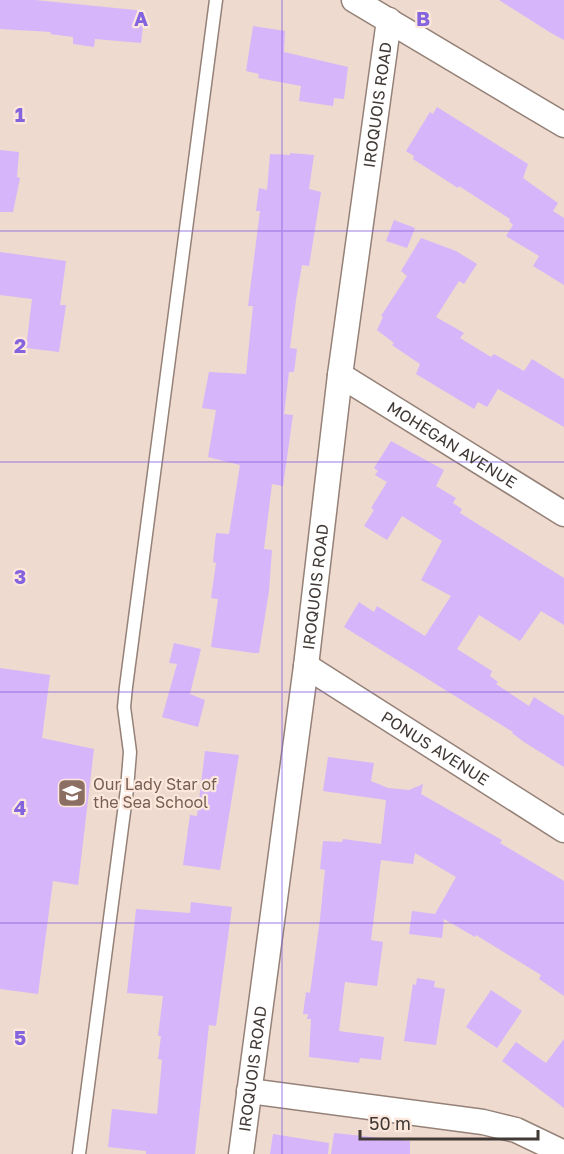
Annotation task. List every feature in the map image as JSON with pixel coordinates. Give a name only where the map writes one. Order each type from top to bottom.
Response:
[{"type":"street","points":[[354,0],[564,125]]},
{"type":"street","name":"IROQUOIS ROAD","points":[[241,1154],[306,666],[340,375],[389,20]]},
{"type":"street","name":"MOHEGAN AVENUE","points":[[340,375],[564,514]]},
{"type":"street","name":"PONUS AVENUE","points":[[306,666],[564,830]]},
{"type":"street","points":[[249,1091],[483,1122],[516,1130],[564,1153]]},
{"type":"lane","points":[[79,1154],[127,789],[130,752],[124,707],[126,687],[216,0]]},
{"type":"building","points":[[0,0],[35,0],[145,11],[141,43],[95,39],[94,47],[73,44],[73,37],[50,34],[51,32],[0,29]]},
{"type":"building","points":[[499,0],[564,0],[564,40],[551,33]]},
{"type":"building","points":[[253,26],[285,31],[284,52],[348,67],[344,99],[334,98],[333,106],[299,101],[301,86],[258,78],[259,74],[246,71]]},
{"type":"building","points":[[437,107],[528,164],[523,178],[558,203],[553,211],[564,218],[564,285],[533,266],[539,256],[506,236],[513,225],[510,219],[413,159],[414,156],[406,151],[430,112],[433,114]]},
{"type":"building","points":[[0,150],[19,152],[17,177],[20,178],[13,212],[0,212]]},
{"type":"building","points":[[290,153],[314,155],[309,189],[321,192],[309,266],[302,265],[296,300],[290,348],[297,349],[294,372],[289,372],[284,414],[293,415],[283,486],[272,484],[264,549],[272,550],[269,591],[259,653],[254,653],[211,647],[218,599],[211,598],[216,563],[213,562],[216,533],[229,534],[240,465],[208,457],[216,410],[202,408],[209,372],[246,374],[253,306],[248,306],[260,211],[256,211],[259,188],[267,190],[270,154],[290,155]]},
{"type":"building","points":[[394,220],[415,228],[407,248],[386,241]]},
{"type":"building","points":[[421,238],[456,251],[477,264],[464,284],[459,281],[436,317],[464,333],[460,338],[491,357],[494,354],[524,371],[532,359],[564,379],[564,427],[498,389],[487,407],[478,402],[474,409],[416,374],[420,364],[392,345],[394,343],[377,330],[383,317],[381,316],[407,276],[401,271]]},
{"type":"building","points":[[0,252],[66,261],[60,305],[66,305],[59,352],[26,348],[32,299],[0,295]]},
{"type":"building","points":[[391,441],[444,470],[436,486],[456,498],[453,503],[462,509],[460,513],[564,578],[564,625],[541,611],[520,641],[479,615],[457,649],[492,671],[490,676],[498,682],[496,684],[529,706],[534,697],[564,716],[564,767],[524,742],[513,732],[344,627],[359,602],[374,612],[377,606],[425,636],[451,596],[421,580],[442,541],[402,516],[387,540],[364,526],[374,510],[371,508],[387,482],[375,475],[378,471],[374,468]]},
{"type":"building","points":[[174,643],[201,649],[190,694],[205,700],[198,727],[162,717],[177,664],[169,663]]},
{"type":"building","points":[[0,668],[50,675],[42,738],[94,749],[78,885],[53,881],[38,994],[0,989]]},
{"type":"building","points":[[205,751],[239,755],[220,870],[183,865],[190,815],[197,816]]},
{"type":"building","points":[[328,757],[374,763],[371,781],[388,788],[409,790],[423,784],[421,794],[502,840],[500,843],[564,881],[564,996],[539,979],[541,975],[476,935],[475,937],[444,919],[442,938],[409,934],[412,911],[435,914],[456,877],[415,853],[413,864],[381,860],[371,940],[383,942],[377,986],[345,982],[339,1031],[384,1037],[381,1060],[360,1058],[359,1063],[309,1057],[311,1019],[307,1019],[308,1014],[303,1014],[306,992],[310,993],[320,919],[325,870],[320,869],[323,841],[342,842],[343,839],[381,844],[386,800],[323,791]]},
{"type":"building","points":[[191,902],[232,907],[216,1026],[209,1025],[195,1154],[146,1154],[146,1151],[108,1147],[112,1109],[157,1114],[162,1060],[158,1059],[161,1036],[158,1036],[163,996],[127,993],[136,909],[190,913]]},
{"type":"building","points":[[417,978],[435,981],[434,987],[445,989],[436,1045],[404,1041],[413,984],[416,985]]},
{"type":"building","points":[[491,990],[522,1011],[497,1048],[466,1027]]},
{"type":"building","points":[[564,1039],[564,1108],[502,1061],[516,1042],[546,1063]]},
{"type":"building","points":[[334,1133],[410,1141],[410,1154],[331,1154]]},
{"type":"building","points":[[273,1134],[329,1143],[328,1154],[270,1154]]},
{"type":"place","name":"Our Lady Star of the Sea School","points":[[72,793]]}]
